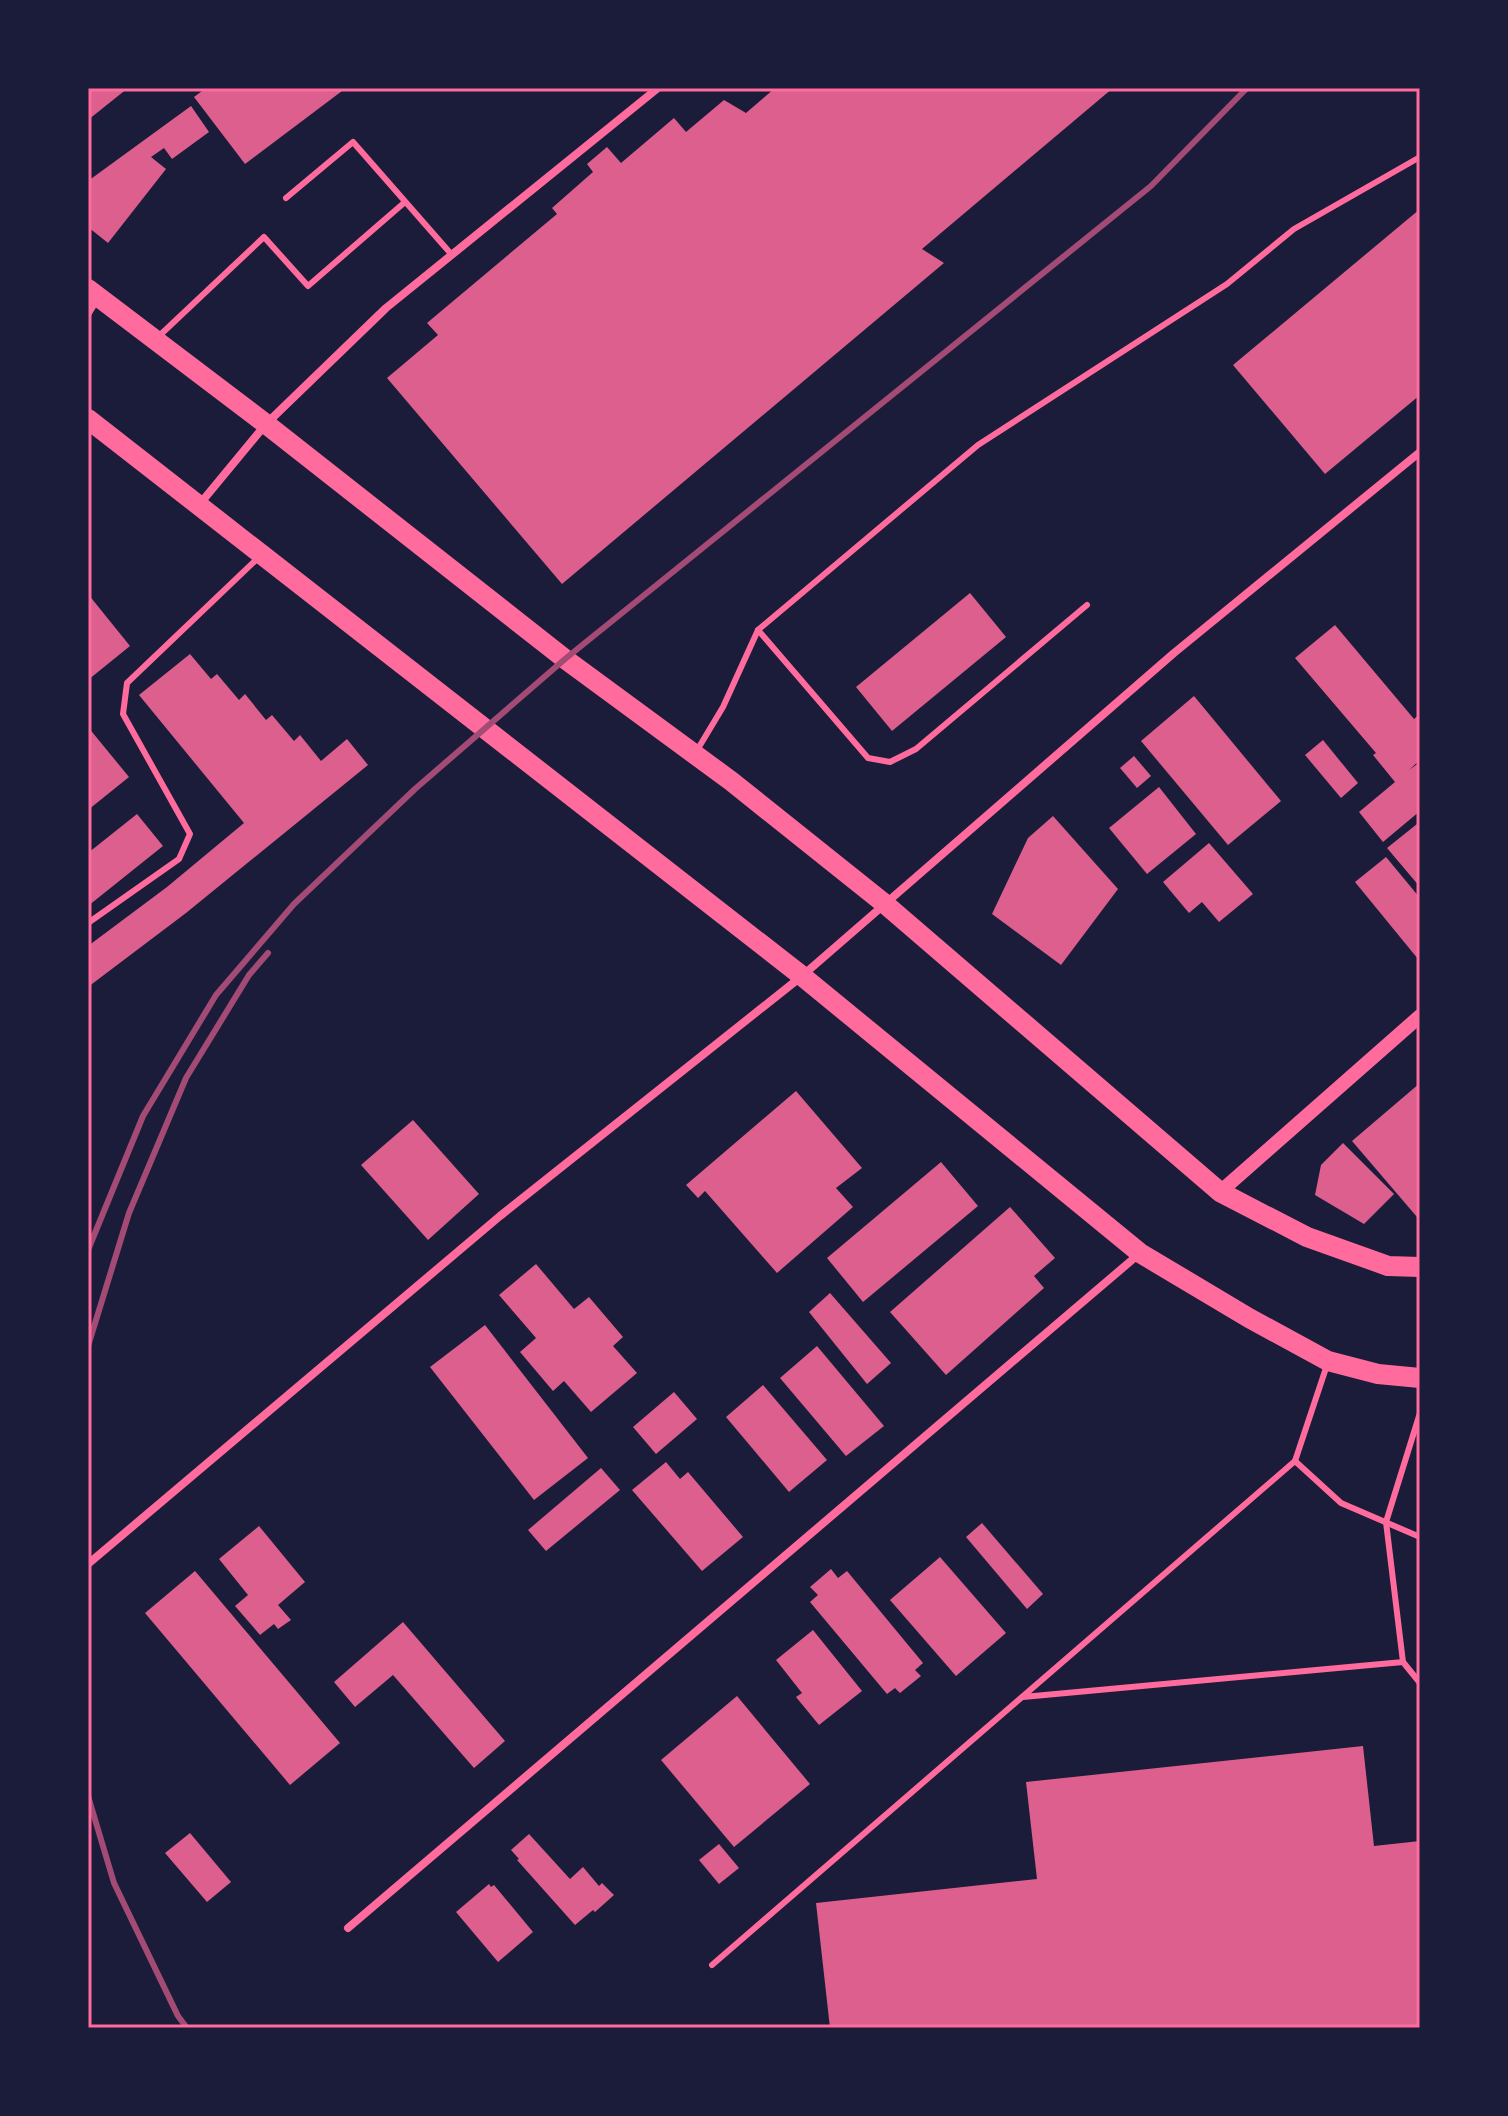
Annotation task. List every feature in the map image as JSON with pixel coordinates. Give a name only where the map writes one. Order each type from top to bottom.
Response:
[{"type":"main road","points":[[92,300],[155,340],[266,424],[565,659],[695,754],[885,904],[1220,1192],[1307,1237],[1388,1266],[1420,1267]]},
{"type":"main road","points":[[88,419],[802,976],[1140,1253],[1328,1361],[1378,1374],[1420,1378]]},
{"type":"street","points":[[199,505],[266,424],[386,308],[658,88]]},
{"type":"street","points":[[88,1564],[500,1216],[802,976],[1174,653],[1420,452]]},
{"type":"street","points":[[1220,1192],[1420,1016]]},
{"type":"street","points":[[348,1928],[1140,1253]]},
{"type":"lane","points":[[286,198],[353,142],[452,255]]},
{"type":"lane","points":[[695,754],[723,707],[758,630],[978,445],[1227,284],[1294,229],[1420,157]]},
{"type":"lane","points":[[155,340],[264,237],[308,286],[405,202]]},
{"type":"lane","points":[[88,923],[179,859],[190,834],[123,714],[127,683],[262,555]]},
{"type":"lane","points":[[758,630],[868,758],[890,762],[916,749],[1087,605]]},
{"type":"lane","points":[[712,1965],[1295,1461],[1328,1361]]},
{"type":"lane","points":[[1420,1413],[1386,1522],[1403,1662],[1420,1683]]},
{"type":"lane","points":[[1295,1461],[1341,1503],[1420,1537]]},
{"type":"lane","points":[[1023,1697],[1403,1662]]},
{"type":"building","points":[[88,88],[128,88],[88,120]]},
{"type":"building","points":[[206,88],[346,88],[245,164],[194,97]]},
{"type":"building","points":[[775,88],[1113,88],[922,249],[944,263],[562,584],[387,378],[438,335],[427,323],[557,214],[552,208],[593,172],[587,164],[607,147],[621,163],[674,118],[686,132],[724,100],[746,113]]},
{"type":"building","points":[[191,106],[209,132],[172,159],[164,148],[151,157],[166,169],[108,243],[88,227],[88,181]]},
{"type":"building","points":[[1420,209],[1420,395],[1325,474],[1233,365]]},
{"type":"building","points":[[970,593],[1006,637],[892,731],[856,687]]},
{"type":"building","points":[[88,594],[130,646],[88,680]]},
{"type":"building","points":[[1335,625],[1414,719],[1420,714],[1420,760],[1409,770],[1420,762],[1420,811],[1383,842],[1359,812],[1395,782],[1373,755],[1376,753],[1295,658]]},
{"type":"building","points":[[190,654],[211,679],[217,674],[239,700],[245,694],[266,720],[272,715],[294,741],[300,735],[321,761],[347,739],[368,765],[186,913],[88,987],[88,946],[167,887],[244,823],[139,695]]},
{"type":"building","points":[[1194,696],[1281,801],[1228,845],[1141,741]]},
{"type":"building","points":[[88,727],[129,777],[88,810]]},
{"type":"building","points":[[1323,740],[1358,783],[1341,798],[1305,755]]},
{"type":"building","points":[[1134,756],[1151,776],[1137,788],[1120,768]]},
{"type":"building","points":[[1159,787],[1196,834],[1147,874],[1109,828]]},
{"type":"building","points":[[137,814],[163,846],[88,906],[88,853]]},
{"type":"building","points":[[1053,816],[1118,889],[1061,965],[992,914],[1028,838]]},
{"type":"building","points":[[1417,824],[1420,827],[1420,887],[1387,848]]},
{"type":"building","points":[[1209,843],[1253,894],[1219,922],[1202,902],[1189,913],[1163,882]]},
{"type":"building","points":[[1386,857],[1420,898],[1418,959],[1355,882]]},
{"type":"building","points":[[1420,1083],[1420,1215],[1417,1217],[1352,1141]]},
{"type":"building","points":[[796,1091],[862,1168],[836,1188],[853,1207],[777,1273],[705,1191],[698,1198],[686,1185]]},
{"type":"building","points":[[413,1120],[479,1194],[428,1240],[361,1165]]},
{"type":"building","points":[[1343,1143],[1394,1194],[1364,1224],[1315,1195],[1321,1165]]},
{"type":"building","points":[[941,1162],[978,1206],[863,1302],[827,1258]]},
{"type":"building","points":[[1010,1207],[1055,1258],[1034,1276],[1044,1288],[946,1375],[890,1312]]},
{"type":"building","points":[[536,1264],[574,1309],[589,1297],[623,1337],[613,1346],[637,1373],[591,1412],[564,1381],[553,1391],[520,1352],[536,1338],[499,1295]]},
{"type":"building","points":[[830,1293],[891,1363],[867,1384],[809,1312]]},
{"type":"building","points":[[485,1325],[588,1458],[534,1500],[430,1367]]},
{"type":"building","points":[[817,1346],[884,1426],[846,1456],[780,1378]]},
{"type":"building","points":[[763,1385],[827,1460],[789,1492],[726,1417]]},
{"type":"building","points":[[674,1392],[697,1419],[656,1454],[633,1427]]},
{"type":"building","points":[[666,1462],[680,1479],[688,1472],[743,1537],[702,1571],[632,1490]]},
{"type":"building","points":[[601,1468],[620,1490],[546,1551],[528,1530]]},
{"type":"building","points":[[982,1523],[1043,1594],[1027,1609],[966,1537]]},
{"type":"building","points":[[259,1526],[305,1582],[278,1605],[291,1620],[278,1629],[274,1624],[260,1635],[235,1606],[248,1595],[219,1559]]},
{"type":"building","points":[[940,1557],[1006,1633],[956,1676],[890,1600]]},
{"type":"building","points":[[831,1569],[838,1578],[847,1571],[923,1663],[915,1670],[921,1676],[900,1693],[895,1688],[887,1694],[810,1602],[818,1595],[810,1587]]},
{"type":"building","points":[[195,1571],[340,1743],[290,1785],[145,1613]]},
{"type":"building","points":[[403,1622],[505,1741],[474,1768],[393,1675],[355,1707],[334,1682]]},
{"type":"building","points":[[813,1630],[862,1691],[819,1725],[796,1697],[802,1693],[776,1660]]},
{"type":"building","points":[[737,1696],[810,1784],[734,1847],[661,1760]]},
{"type":"building","points":[[1363,1746],[1374,1846],[1420,1841],[1420,2028],[830,2028],[816,1903],[1037,1879],[1026,1782]]},
{"type":"building","points":[[190,1833],[231,1882],[207,1902],[165,1853]]},
{"type":"building","points":[[529,1834],[570,1879],[583,1867],[599,1886],[602,1883],[614,1895],[575,1925],[511,1850]]},
{"type":"building","points":[[719,1844],[739,1868],[719,1884],[699,1860]]},
{"type":"building","points":[[489,1884],[491,1887],[494,1885],[533,1932],[498,1962],[456,1912]]},
{"type":"railway","points":[[88,1250],[143,1116],[216,995],[294,904],[415,789],[565,659],[1151,186],[1247,88]]},
{"type":"railway","points":[[88,1346],[129,1213],[186,1078],[249,975],[268,953]]},
{"type":"railway","points":[[88,1796],[114,1883],[178,2016],[187,2028]]}]
